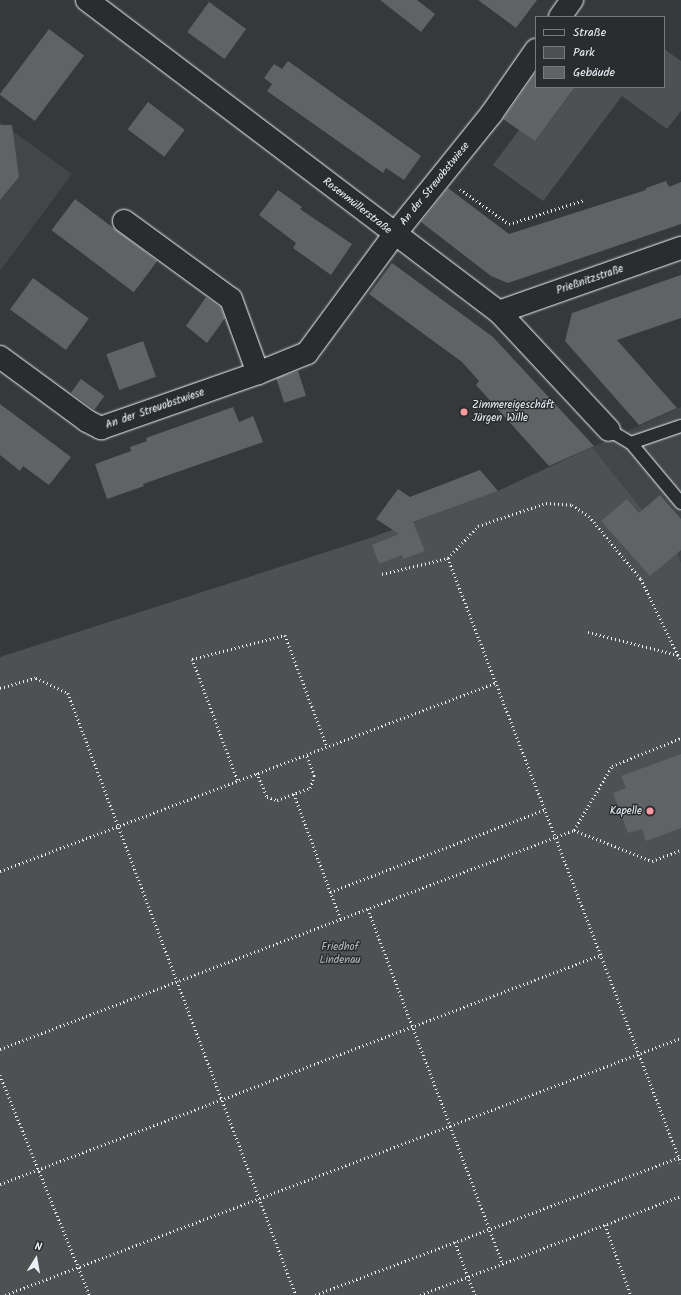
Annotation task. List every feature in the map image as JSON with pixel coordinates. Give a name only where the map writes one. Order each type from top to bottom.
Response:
[{"type":"street","name":"Rosenmüllerstraße","points":[[87,0],[394,235],[499,312],[609,430]]},
{"type":"street","points":[[561,16],[572,0]]},
{"type":"street","name":"An der Streuobstwiese","points":[[0,357],[87,422],[101,428],[258,373],[307,353],[394,235],[492,113],[535,51]]},
{"type":"street","points":[[124,221],[231,299],[258,373]]},
{"type":"street","name":"Prießnitzstraße","points":[[499,312],[681,248]]},
{"type":"lane","points":[[631,443],[681,426]]},
{"type":"lane","points":[[609,430],[631,443],[679,498]]},
{"type":"path","points":[[442,176],[509,224],[584,200]]},
{"type":"path","points":[[382,574],[448,558],[478,526],[546,503],[572,505],[589,516],[641,580],[681,661]]},
{"type":"path","points":[[448,558],[554,838],[680,1157],[681,1163]]},
{"type":"path","points":[[588,632],[678,655]]},
{"type":"path","points":[[237,780],[192,659],[285,635],[328,746]]},
{"type":"path","points":[[0,688],[36,678],[68,693],[296,1295]]},
{"type":"path","points":[[0,871],[495,683]]},
{"type":"path","points":[[0,1049],[177,983],[574,830],[612,766],[681,738]]},
{"type":"path","points":[[257,773],[267,797],[277,800],[310,788],[314,776],[306,754]]},
{"type":"path","points":[[294,794],[341,920]]},
{"type":"path","points":[[330,892],[544,810]]},
{"type":"path","points":[[574,830],[652,861],[681,850]]},
{"type":"path","points":[[368,909],[503,1264]]},
{"type":"path","points":[[0,1184],[600,955]]},
{"type":"path","points":[[5,1295],[681,1038]]},
{"type":"path","points":[[0,1074],[90,1295]]},
{"type":"path","points":[[315,1295],[680,1157]]},
{"type":"path","points":[[420,1295],[681,1196]]},
{"type":"path","points":[[605,1225],[631,1295]]},
{"type":"path","points":[[455,1242],[475,1295]]},
{"type":"shaded area","points":[[0,122],[72,174],[0,271]]},
{"type":"shaded area","points":[[681,407],[681,563],[677,553],[592,447]]},
{"type":"green space","points":[[665,50],[681,61],[681,111],[667,129],[622,96],[543,201],[493,165],[519,130],[535,141],[571,93],[564,88],[665,88]]},
{"type":"green space","name":"Friedhof Lindenau","points":[[592,447],[677,553],[681,563],[681,1295],[0,1295],[0,657],[370,538],[498,491]]},
{"type":"building","points":[[380,0],[417,0],[435,14],[421,32]]},
{"type":"building","points":[[478,0],[537,0],[516,28]]},
{"type":"building","points":[[209,2],[246,29],[224,59],[187,32]]},
{"type":"building","points":[[49,29],[84,55],[35,121],[0,94]]},
{"type":"building","points":[[288,61],[421,156],[404,180],[386,168],[383,173],[267,91],[272,84],[264,78],[274,64],[282,69]]},
{"type":"building","points":[[535,73],[535,88],[574,88],[535,141],[503,119]]},
{"type":"building","points":[[148,102],[185,130],[164,157],[128,129]]},
{"type":"building","points":[[0,125],[12,125],[19,177],[0,200]]},
{"type":"building","points":[[666,181],[669,187],[681,182],[681,224],[508,283],[491,276],[421,222],[448,188],[509,234],[646,190],[646,188]]},
{"type":"building","points":[[278,190],[302,207],[300,209],[352,244],[331,275],[293,248],[296,243],[259,215]]},
{"type":"building","points":[[75,199],[157,261],[134,292],[52,230]]},
{"type":"building","points":[[392,263],[493,337],[594,446],[549,466],[476,385],[479,381],[462,362],[369,294]]},
{"type":"building","points":[[681,275],[681,318],[617,340],[677,408],[639,425],[565,341],[572,313]]},
{"type":"building","points":[[33,278],[89,319],[66,350],[10,310]]},
{"type":"building","points":[[206,297],[221,308],[225,318],[207,343],[186,326]]},
{"type":"building","points":[[143,341],[156,377],[119,390],[106,354]]},
{"type":"building","points":[[298,371],[306,396],[284,403],[276,378]]},
{"type":"building","points":[[81,379],[104,396],[94,410],[71,393]]},
{"type":"building","points":[[0,404],[71,457],[49,485],[23,466],[20,471],[0,455]]},
{"type":"building","points":[[233,407],[239,422],[253,416],[263,442],[143,484],[144,486],[107,499],[95,464],[131,451],[130,447],[147,441],[146,438]]},
{"type":"building","points":[[480,470],[498,491],[413,522],[425,551],[403,559],[402,555],[379,564],[372,545],[399,534],[376,519],[398,489],[410,497]]},
{"type":"building","points":[[660,495],[681,519],[681,550],[650,576],[601,521],[627,499],[639,513]]},
{"type":"building","name":"Kapelle","points":[[681,754],[681,828],[646,841],[642,829],[628,833],[613,793],[626,788],[621,776]]},
{"type":"place","name":"Zimmereigeschäft Jürgen Wille","points":[[464,412]]},
{"type":"place","name":"Kapelle","points":[[650,811]]}]
